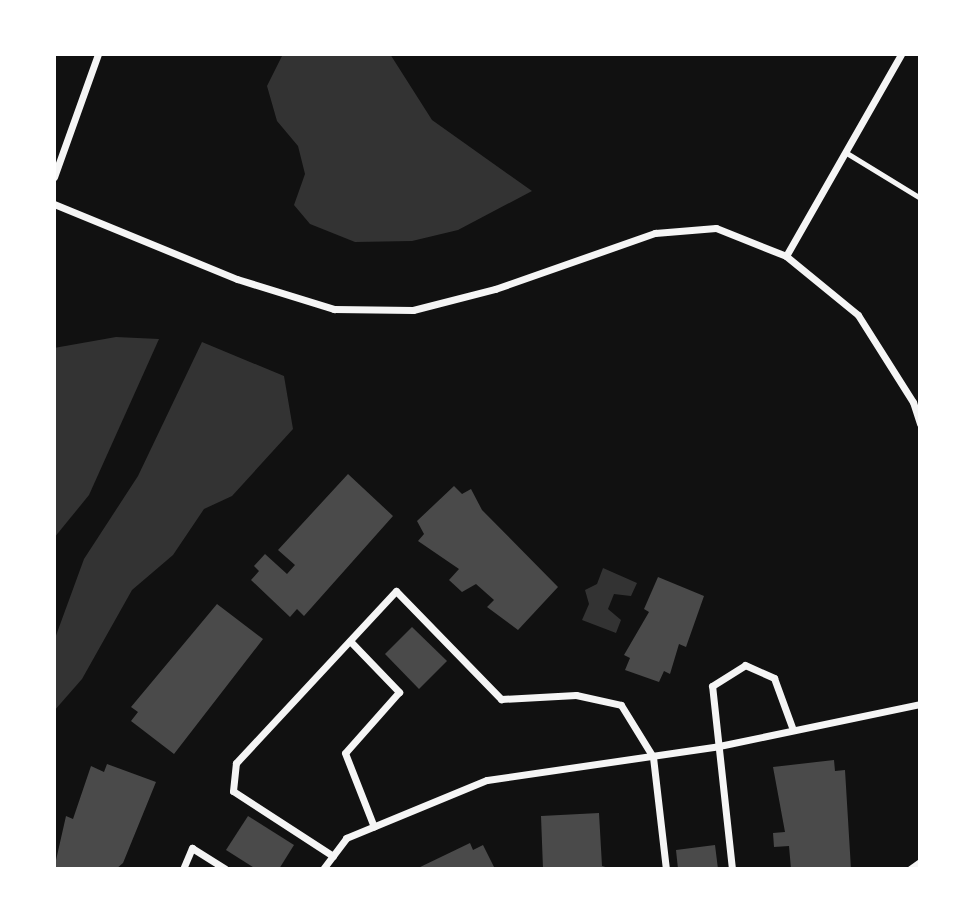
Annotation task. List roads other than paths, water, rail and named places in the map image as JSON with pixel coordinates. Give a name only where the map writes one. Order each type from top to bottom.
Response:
[{"type":"street","points":[[54,177],[98,54]]},
{"type":"street","points":[[786,256],[901,54]]},
{"type":"street","points":[[54,204],[237,279],[334,309],[413,310],[656,233],[716,228],[786,256],[858,315],[920,424]]},
{"type":"street","points":[[333,856],[233,791],[236,763],[396,591],[501,699],[576,695],[621,705],[653,757],[666,869]]},
{"type":"street","points":[[350,641],[399,692],[345,754],[374,827]]},
{"type":"street","points":[[732,869],[712,686],[745,665],[774,678],[793,730]]},
{"type":"street","points":[[323,869],[346,838],[487,780],[719,746],[920,704]]},
{"type":"street","points":[[183,869],[192,848],[225,869]]},
{"type":"street","points":[[910,869],[920,862]]},
{"type":"lane","points":[[845,152],[920,198]]}]
